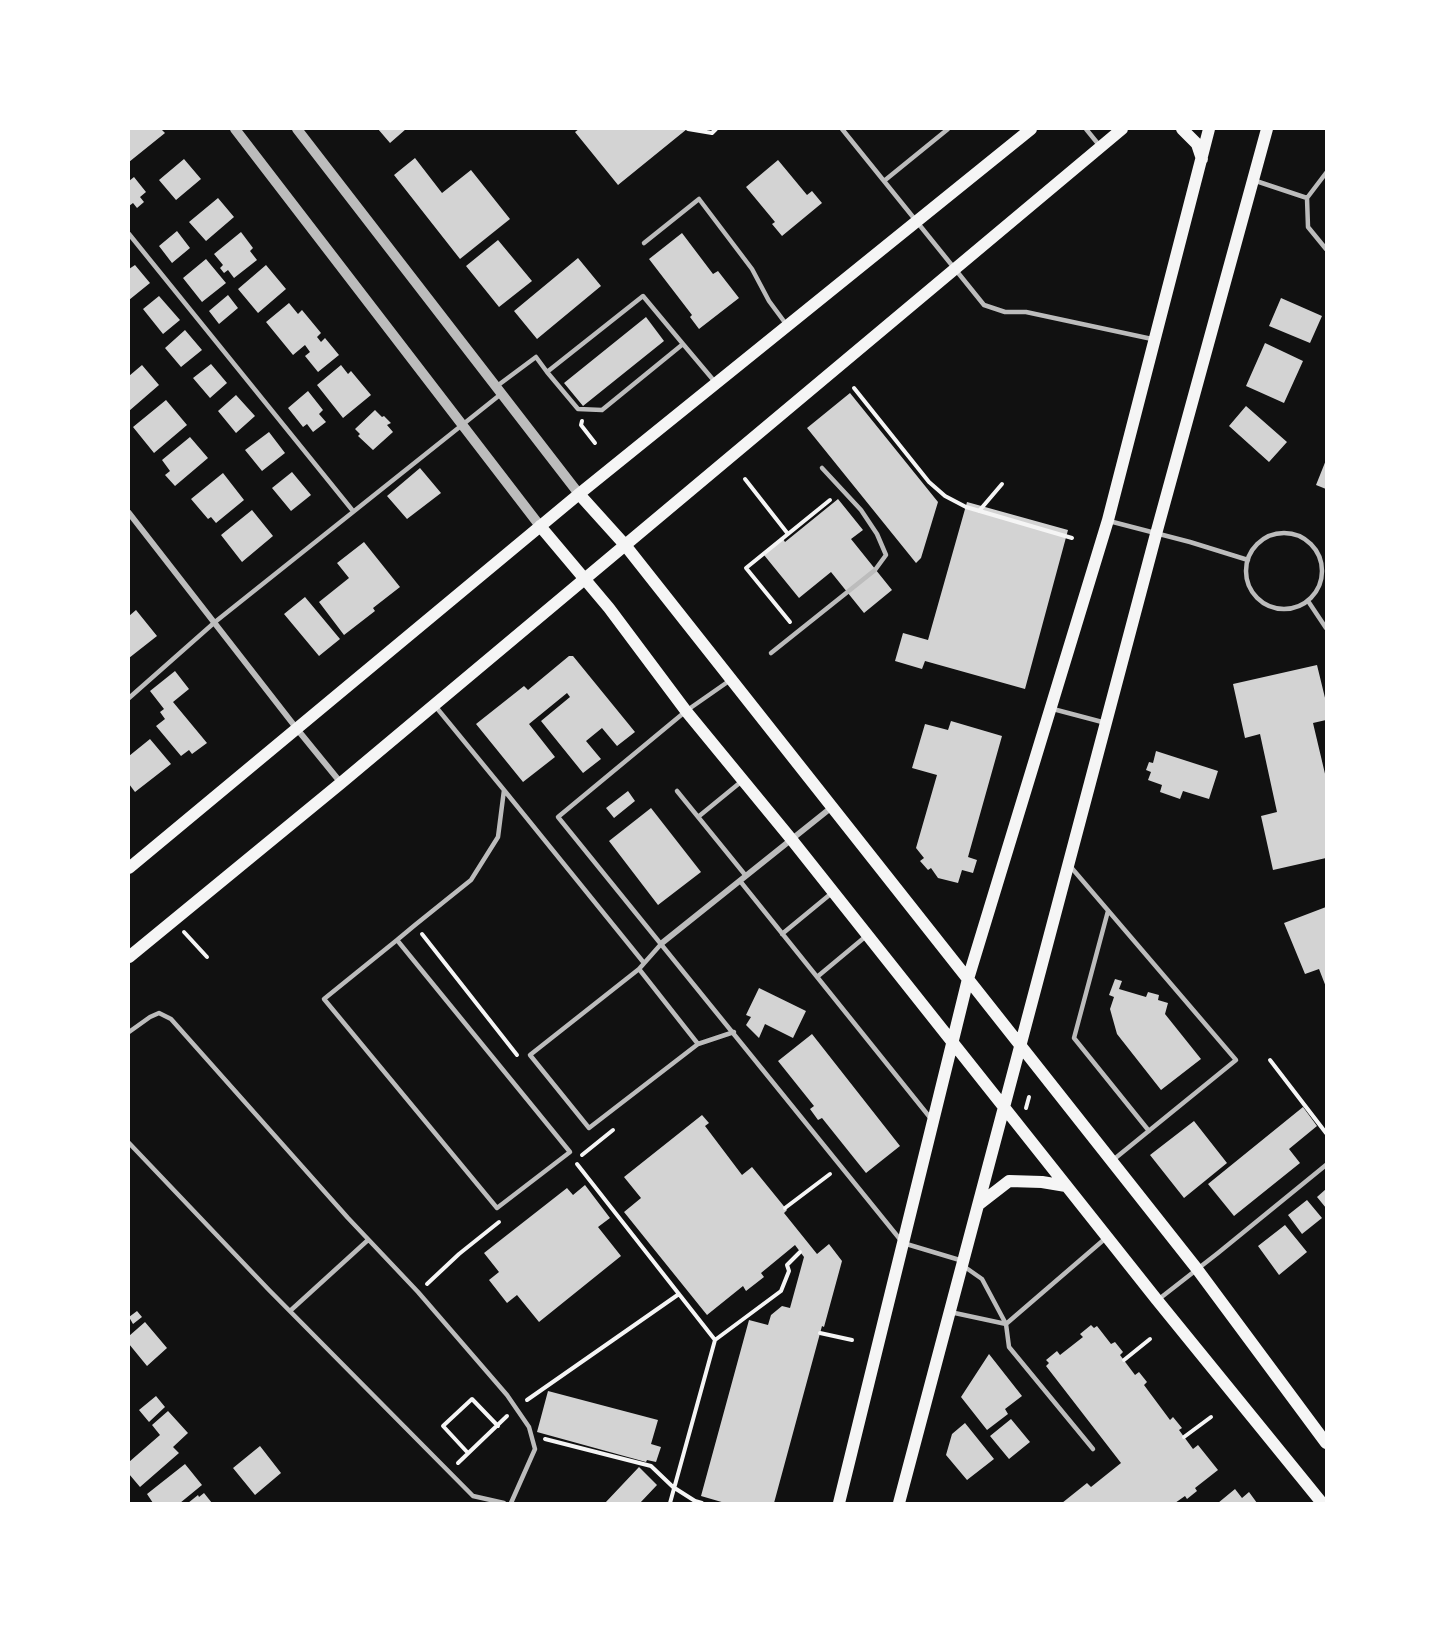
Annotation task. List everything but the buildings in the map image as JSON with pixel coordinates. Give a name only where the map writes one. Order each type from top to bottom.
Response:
[{"type":"main road","points":[[129,867],[579,494],[1031,129]]},
{"type":"main road","points":[[129,957],[341,783],[1122,129]]},
{"type":"main road","points":[[1101,147],[1131,129]]},
{"type":"main road","points":[[1182,129],[1197,144],[1202,159]]},
{"type":"main road","points":[[839,1503],[968,980],[1108,520],[1209,129]]},
{"type":"main road","points":[[899,1503],[1156,534],[1267,129]]},
{"type":"main road","points":[[579,494],[625,545],[1020,1044],[1197,1269],[1326,1443]]},
{"type":"main road","points":[[540,526],[583,580],[609,608],[686,711],[792,840],[1157,1300],[1322,1503]]},
{"type":"main road","points":[[978,1205],[1009,1181],[1042,1182],[1066,1186]]},
{"type":"street","points":[[235,129],[540,526]]},
{"type":"street","points":[[297,129],[579,494]]},
{"type":"street","points":[[129,513],[341,783]]},
{"type":"street","points":[[662,942],[832,807]]},
{"type":"lane","points":[[842,129],[984,305],[1005,312],[1026,312],[1155,340]]},
{"type":"lane","points":[[884,181],[948,129]]},
{"type":"lane","points":[[1086,129],[1101,147]]},
{"type":"lane","points":[[1326,173],[1307,198],[1308,227],[1326,249]]},
{"type":"lane","points":[[1253,180],[1307,198]]},
{"type":"lane","points":[[644,243],[699,199],[752,268],[769,301],[788,326]]},
{"type":"lane","points":[[129,234],[353,512]]},
{"type":"lane","points":[[547,372],[643,296],[716,384]]},
{"type":"lane","points":[[129,698],[215,622],[461,425],[536,357],[578,409],[602,410],[683,344]]},
{"type":"lane","points":[[771,653],[875,570],[886,555],[877,534],[861,510],[822,468]]},
{"type":"lane","points":[[1108,520],[1248,560]]},
{"type":"lane","points":[[1287,533],[1311,544],[1322,566],[1321,579],[1316,591],[1308,601],[1297,607],[1274,608],[1263,603],[1254,595],[1246,572],[1248,560],[1253,549],[1263,540],[1274,534],[1287,533]]},
{"type":"lane","points":[[1308,601],[1326,628]]},
{"type":"lane","points":[[731,679],[686,711],[558,817],[662,942],[903,1243],[962,1263],[982,1279],[1006,1324],[1009,1347],[1093,1449]]},
{"type":"lane","points":[[434,705],[645,963]]},
{"type":"lane","points":[[1051,708],[1106,723]]},
{"type":"lane","points":[[698,817],[743,780]]},
{"type":"lane","points":[[397,940],[570,1152],[497,1208],[324,999],[471,880],[498,837],[504,790]]},
{"type":"lane","points":[[677,791],[746,876]]},
{"type":"lane","points":[[1068,864],[1236,1060],[1112,1161]]},
{"type":"lane","points":[[740,881],[933,1122]]},
{"type":"lane","points":[[782,934],[833,892]]},
{"type":"lane","points":[[1108,911],[1074,1038],[1149,1131]]},
{"type":"lane","points":[[816,977],[867,935]]},
{"type":"lane","points":[[662,942],[639,969],[530,1055],[589,1128],[698,1044],[734,1032]]},
{"type":"lane","points":[[639,969],[698,1044]]},
{"type":"lane","points":[[129,1032],[159,1012],[171,1019],[368,1240],[418,1292],[507,1395],[529,1427],[535,1449],[512,1503]]},
{"type":"lane","points":[[129,1143],[290,1311],[473,1496],[504,1503]]},
{"type":"lane","points":[[1157,1300],[1326,1165]]},
{"type":"lane","points":[[1006,1324],[1107,1237]]},
{"type":"lane","points":[[290,1311],[368,1240]]},
{"type":"lane","points":[[950,1311],[1006,1324]]},
{"type":"path","points":[[688,129],[712,133],[716,129]]},
{"type":"path","points":[[855,388],[929,482],[945,496],[966,507],[1072,538]]},
{"type":"path","points":[[584,409],[581,426],[595,443]]},
{"type":"path","points":[[745,479],[788,534]]},
{"type":"path","points":[[979,511],[1002,484]]},
{"type":"path","points":[[798,632],[746,568],[830,500]]},
{"type":"path","points":[[415,925],[518,1056]]},
{"type":"path","points":[[184,932],[207,957]]},
{"type":"path","points":[[1270,1060],[1326,1133]]},
{"type":"path","points":[[1025,1109],[1029,1097]]},
{"type":"path","points":[[618,1125],[574,1161],[715,1340]]},
{"type":"path","points":[[584,1140],[590,1148]]},
{"type":"path","points":[[785,1208],[841,1166]]},
{"type":"path","points":[[418,1292],[504,1217]]},
{"type":"path","points":[[670,1503],[715,1340],[781,1291],[789,1271],[787,1265],[800,1252]]},
{"type":"path","points":[[449,1471],[516,1408],[679,1294]]},
{"type":"path","points":[[820,1333],[852,1340]]},
{"type":"path","points":[[1124,1360],[1150,1340]]},
{"type":"path","points":[[468,1453],[443,1426],[472,1399],[498,1426]]},
{"type":"path","points":[[1184,1437],[1210,1417]]},
{"type":"path","points":[[532,1438],[548,1439],[651,1466],[673,1487],[702,1503]]}]
